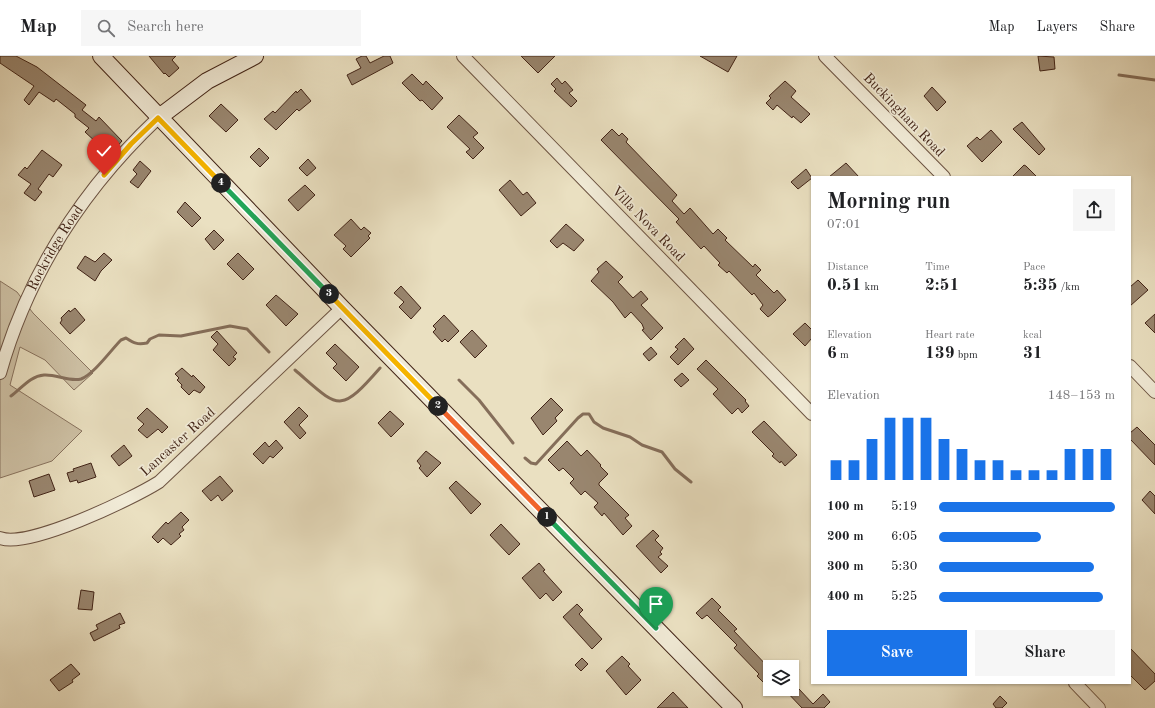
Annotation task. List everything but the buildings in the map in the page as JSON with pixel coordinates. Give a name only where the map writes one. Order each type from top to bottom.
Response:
[{"type":"street","points":[[101,56],[158,118],[342,308],[734,708]]},
{"type":"street","name":"Rockridge Road","points":[[0,373],[20,312],[38,275],[59,238],[80,206],[104,175],[131,144],[158,118],[207,81],[255,56]]},
{"type":"street","name":"Villa Nova Road","points":[[463,56],[811,413]]},
{"type":"street","name":"Buckingham Road","points":[[825,56],[943,176]]},
{"type":"street","name":"Lancaster Road","points":[[0,538],[12,541],[40,535],[125,502],[159,482],[342,308]]},
{"type":"street","points":[[1131,367],[1155,392]]},
{"type":"street","points":[[1076,684],[1099,708]]},
{"type":"shaded area","points":[[0,281],[17,292],[33,313],[93,373],[74,390],[45,360],[20,347],[10,385],[82,431],[52,461],[0,478]]},
{"type":"waterway","points":[[1119,75],[1155,80]]},
{"type":"waterway","points":[[11,396],[30,380],[39,376],[49,375],[72,380],[81,379],[91,372],[121,340],[126,338],[136,343],[144,344],[150,339],[159,335],[181,336],[230,326],[247,329],[269,352]]},
{"type":"waterway","points":[[295,370],[321,392],[330,398],[339,401],[347,399],[356,393],[380,368]]},
{"type":"waterway","points":[[459,380],[479,400],[513,443]]},
{"type":"waterway","points":[[525,458],[531,463],[536,464],[578,418],[583,414],[589,414],[594,422],[603,428],[630,437],[642,445],[662,452],[675,469],[691,482]]},
{"type":"route","points":[[104,175],[131,144],[158,118],[656,628]]}]
